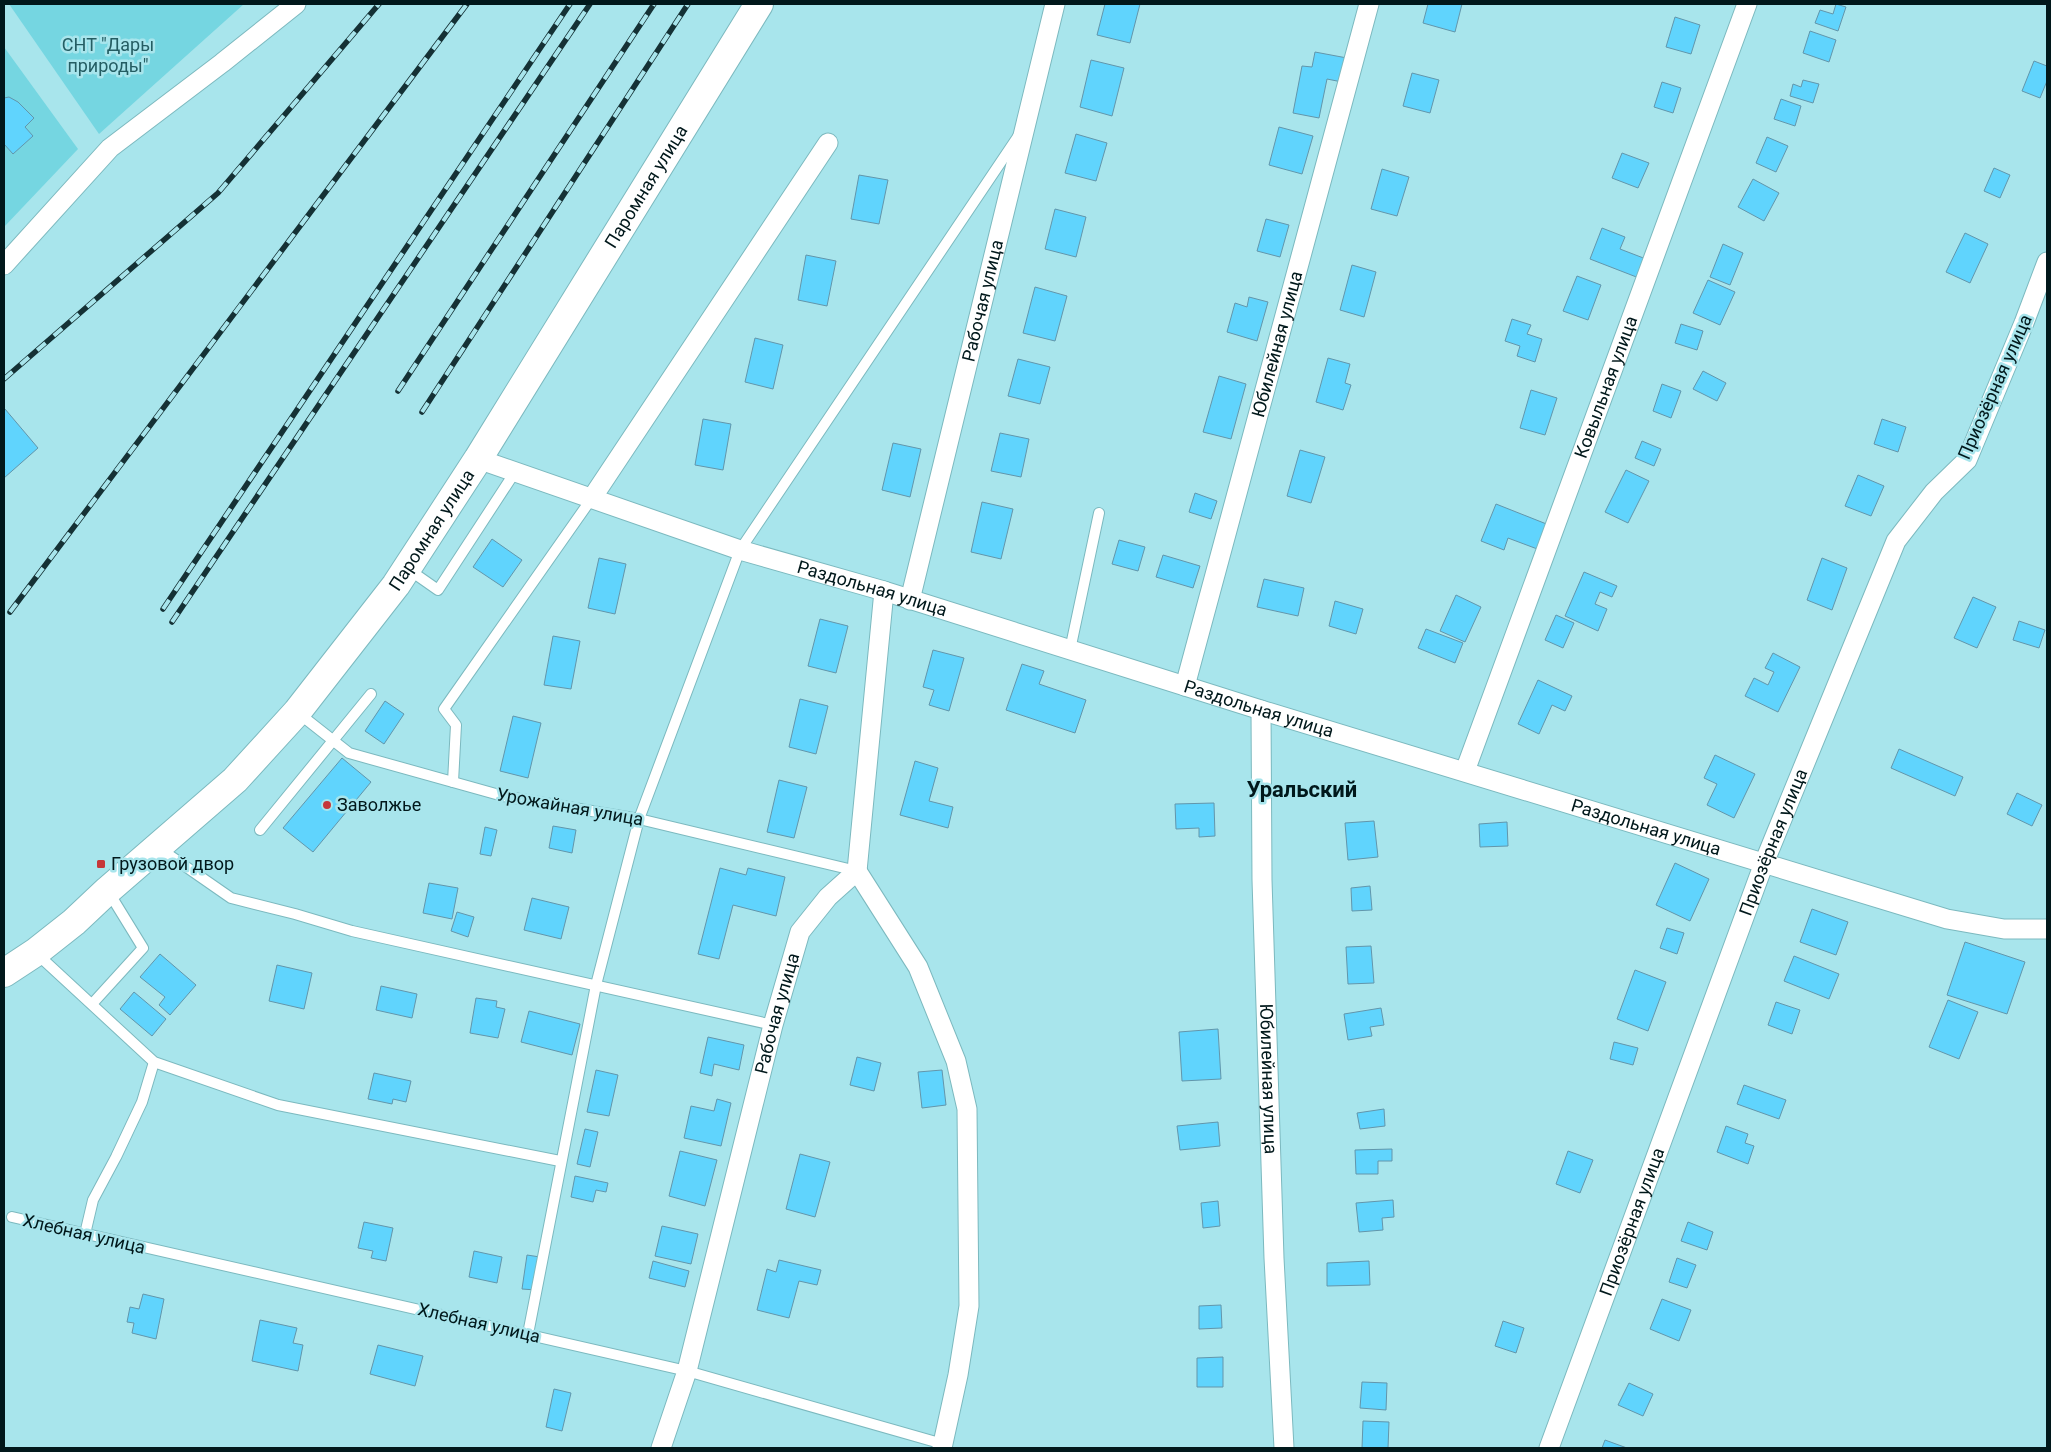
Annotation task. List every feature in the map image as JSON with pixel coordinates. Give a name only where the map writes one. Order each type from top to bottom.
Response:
[{"type":"street","points":[[4,266],[110,148],[296,4]]},
{"type":"street","name":"Паромная улица","points":[[4,973],[36,952],[74,922],[108,890],[159,848],[235,780],[296,712],[396,586],[478,459],[759,4]]},
{"type":"street","name":"Рабочая улица","points":[[910,600],[1055,4]]},
{"type":"street","name":"Юбилейная улица","points":[[1185,686],[1369,4]]},
{"type":"street","name":"Ковыльная улица","points":[[1465,772],[1748,4]]},
{"type":"street","points":[[592,498],[828,143]]},
{"type":"street","name":"Приозёрная улица","points":[[1549,1448],[1764,863],[1896,541],[1934,492],[1967,460],[2024,324],[2047,262]]},
{"type":"street","name":"Раздольная улица","points":[[478,459],[740,550],[884,591],[1262,710],[1947,919],[2004,929],[2047,929]]},
{"type":"street","points":[[884,591],[857,872],[918,967],[956,1061],[967,1108],[969,1306],[958,1375],[942,1446]]},
{"type":"street","name":"Юбилейная улица","points":[[1262,710],[1262,890],[1274,1258],[1284,1448]]},
{"type":"street","name":"Рабочая улица","points":[[660,1448],[687,1371],[773,1026],[800,932],[828,897],[857,872]]},
{"type":"lane","points":[[528,1334],[560,1161],[596,985],[640,819],[740,550],[1025,126]]},
{"type":"lane","points":[[407,568],[438,590],[515,472]]},
{"type":"lane","points":[[453,782],[456,725],[444,709],[592,498]]},
{"type":"lane","points":[[1070,650],[1099,513]]},
{"type":"lane","points":[[260,830],[371,694]]},
{"type":"lane","name":"Урожайная улица","points":[[296,712],[349,753],[504,796],[640,819],[857,872]]},
{"type":"lane","points":[[159,848],[231,898],[352,931],[773,1026]]},
{"type":"lane","points":[[92,1004],[143,948],[108,890]]},
{"type":"lane","points":[[36,952],[154,1062],[278,1104],[560,1161]]},
{"type":"lane","points":[[85,1234],[92,1200],[116,1157],[142,1102],[154,1062]]},
{"type":"lane","name":"Хлебная улица","points":[[12,1217],[687,1371],[942,1446]]},
{"type":"green space","name":"СНТ \"Дары природы\"","points":[[9,4],[244,4],[99,134]]},
{"type":"green space","points":[[4,47],[78,149],[4,227]]},
{"type":"building","points":[[1105,4],[1140,4],[1130,43],[1097,35]]},
{"type":"building","points":[[1428,4],[1462,4],[1455,32],[1423,23]]},
{"type":"building","points":[[1836,4],[1846,7],[1838,31],[1815,23],[1820,10],[1833,14]]},
{"type":"building","points":[[1675,17],[1700,25],[1691,54],[1666,47]]},
{"type":"building","points":[[1810,31],[1836,40],[1829,62],[1803,53]]},
{"type":"building","points":[[1315,52],[1347,58],[1342,82],[1327,79],[1319,118],[1293,113],[1302,66],[1312,67]]},
{"type":"building","points":[[1091,60],[1124,68],[1112,116],[1080,107]]},
{"type":"building","points":[[2034,61],[2047,66],[2047,81],[2040,98],[2022,91]]},
{"type":"building","points":[[1412,73],[1439,80],[1430,113],[1403,106]]},
{"type":"building","points":[[1803,80],[1819,84],[1813,103],[1790,96],[1793,84],[1801,87]]},
{"type":"building","points":[[1662,82],[1681,88],[1673,113],[1654,107]]},
{"type":"building","points":[[9,97],[18,102],[34,118],[25,127],[33,136],[13,154],[4,144],[4,98]]},
{"type":"building","points":[[1781,99],[1801,106],[1795,126],[1774,119]]},
{"type":"building","points":[[1279,127],[1313,136],[1302,174],[1269,165]]},
{"type":"building","points":[[1076,134],[1107,143],[1096,181],[1065,173]]},
{"type":"building","points":[[1767,137],[1788,146],[1776,172],[1756,163]]},
{"type":"building","points":[[1622,153],[1649,163],[1638,188],[1612,178]]},
{"type":"building","points":[[1994,168],[2010,175],[2000,198],[1984,191]]},
{"type":"building","points":[[1382,169],[1409,177],[1397,216],[1371,209]]},
{"type":"building","points":[[859,175],[888,180],[879,224],[851,219]]},
{"type":"building","points":[[1753,179],[1779,193],[1764,221],[1738,207]]},
{"type":"building","points":[[1055,209],[1086,217],[1076,257],[1045,249]]},
{"type":"building","points":[[1266,219],[1289,225],[1280,257],[1257,251]]},
{"type":"building","points":[[1602,228],[1625,237],[1620,249],[1646,259],[1639,278],[1590,259]]},
{"type":"building","points":[[1965,233],[1988,244],[1970,283],[1946,272]]},
{"type":"building","points":[[1723,244],[1743,253],[1730,285],[1710,277]]},
{"type":"building","points":[[806,255],[836,261],[827,306],[798,300]]},
{"type":"building","points":[[1352,265],[1376,272],[1364,317],[1340,310]]},
{"type":"building","points":[[1577,276],[1601,285],[1588,320],[1563,311]]},
{"type":"building","points":[[1708,280],[1735,292],[1720,325],[1693,313]]},
{"type":"building","points":[[1035,287],[1067,296],[1055,341],[1023,333]]},
{"type":"building","points":[[1249,297],[1268,302],[1257,341],[1227,332],[1235,303],[1247,307]]},
{"type":"building","points":[[1512,319],[1531,325],[1527,334],[1542,339],[1535,362],[1517,356],[1520,346],[1505,341]]},
{"type":"building","points":[[1681,324],[1703,331],[1697,350],[1675,343]]},
{"type":"building","points":[[755,338],[783,345],[773,389],[745,382]]},
{"type":"building","points":[[1328,358],[1350,364],[1345,383],[1351,385],[1343,410],[1316,402]]},
{"type":"building","points":[[1018,359],[1050,367],[1040,404],[1008,396]]},
{"type":"building","points":[[1703,371],[1726,383],[1717,401],[1693,389]]},
{"type":"building","points":[[1219,376],[1246,384],[1231,439],[1203,432]]},
{"type":"building","points":[[1662,384],[1681,391],[1671,418],[1653,411]]},
{"type":"building","points":[[1531,390],[1557,398],[1545,435],[1520,428]]},
{"type":"building","points":[[5,409],[38,448],[4,478],[4,411]]},
{"type":"building","points":[[703,419],[731,424],[723,470],[695,465]]},
{"type":"building","points":[[1882,419],[1906,427],[1898,452],[1874,444]]},
{"type":"building","points":[[1000,433],[1029,439],[1021,477],[991,471]]},
{"type":"building","points":[[1642,441],[1661,449],[1654,466],[1635,458]]},
{"type":"building","points":[[893,443],[921,449],[910,497],[882,490]]},
{"type":"building","points":[[1300,450],[1325,457],[1311,503],[1287,496]]},
{"type":"building","points":[[1626,470],[1649,481],[1628,523],[1605,512]]},
{"type":"building","points":[[1858,475],[1884,486],[1871,516],[1845,506]]},
{"type":"building","points":[[1195,493],[1217,501],[1211,519],[1189,512]]},
{"type":"building","points":[[982,502],[1013,509],[1001,559],[971,552]]},
{"type":"building","points":[[1496,504],[1549,525],[1540,550],[1508,538],[1504,550],[1481,541]]},
{"type":"building","points":[[492,539],[522,560],[503,587],[473,567]]},
{"type":"building","points":[[1119,540],[1145,547],[1138,571],[1112,564]]},
{"type":"building","points":[[1163,555],[1200,566],[1193,588],[1156,577]]},
{"type":"building","points":[[599,558],[626,564],[615,614],[588,608]]},
{"type":"building","points":[[1822,558],[1847,568],[1832,610],[1807,600]]},
{"type":"building","points":[[1584,572],[1617,586],[1612,597],[1600,592],[1595,604],[1607,609],[1598,631],[1565,616]]},
{"type":"building","points":[[1264,579],[1304,588],[1298,616],[1257,607]]},
{"type":"building","points":[[1456,595],[1481,607],[1465,642],[1440,631]]},
{"type":"building","points":[[1973,597],[1996,607],[1977,648],[1954,638]]},
{"type":"building","points":[[1335,601],[1363,609],[1356,634],[1329,626]]},
{"type":"building","points":[[1556,615],[1574,623],[1563,648],[1545,640]]},
{"type":"building","points":[[820,619],[848,626],[836,673],[808,666]]},
{"type":"building","points":[[2019,621],[2045,630],[2039,648],[2013,640]]},
{"type":"building","points":[[1426,629],[1463,643],[1455,663],[1418,648]]},
{"type":"building","points":[[553,636],[580,641],[571,689],[544,685]]},
{"type":"building","points":[[933,650],[964,658],[949,711],[929,705],[934,690],[923,687]]},
{"type":"building","points":[[1773,653],[1800,667],[1778,712],[1745,696],[1754,678],[1768,685],[1774,672],[1765,668]]},
{"type":"building","points":[[1022,664],[1044,671],[1039,684],[1086,700],[1075,733],[1006,710]]},
{"type":"building","points":[[1538,680],[1572,696],[1565,711],[1552,705],[1539,734],[1518,724]]},
{"type":"building","points":[[800,699],[828,706],[816,754],[789,747]]},
{"type":"building","points":[[385,701],[404,714],[384,744],[365,731]]},
{"type":"building","points":[[513,716],[541,723],[528,778],[500,771]]},
{"type":"building","points":[[1899,749],[1963,777],[1955,796],[1891,768]]},
{"type":"building","points":[[1715,755],[1755,774],[1734,818],[1707,805],[1717,784],[1704,778]]},
{"type":"building","name":"Заволжье","points":[[342,758],[371,782],[313,852],[283,828]]},
{"type":"building","points":[[915,761],[938,768],[929,801],[953,807],[948,828],[900,815]]},
{"type":"building","points":[[779,780],[807,787],[794,838],[767,832]]},
{"type":"building","points":[[2017,793],[2042,805],[2032,826],[2007,814]]},
{"type":"building","points":[[1214,803],[1215,836],[1199,837],[1199,828],[1176,829],[1175,804]]},
{"type":"building","points":[[1374,821],[1378,857],[1348,860],[1345,823]]},
{"type":"building","points":[[1507,822],[1508,846],[1480,847],[1479,824]]},
{"type":"building","points":[[553,826],[576,830],[572,853],[549,848]]},
{"type":"building","points":[[485,827],[497,830],[491,856],[480,854]]},
{"type":"building","points":[[1675,863],[1709,879],[1690,921],[1656,905]]},
{"type":"building","points":[[720,868],[746,875],[748,868],[785,877],[776,916],[733,905],[719,959],[698,954]]},
{"type":"building","points":[[429,883],[458,888],[452,919],[423,913]]},
{"type":"building","points":[[1370,886],[1372,910],[1352,911],[1351,888]]},
{"type":"building","points":[[532,898],[569,907],[561,939],[524,930]]},
{"type":"building","points":[[1812,909],[1848,922],[1836,955],[1800,942]]},
{"type":"building","points":[[457,912],[474,917],[468,937],[451,931]]},
{"type":"building","points":[[1667,928],[1684,933],[1677,954],[1660,948]]},
{"type":"building","points":[[1965,942],[2025,962],[2007,1014],[1947,995]]},
{"type":"building","points":[[1371,946],[1374,983],[1348,984],[1346,947]]},
{"type":"building","points":[[160,954],[196,985],[170,1015],[159,1005],[165,997],[140,977]]},
{"type":"building","points":[[1794,956],[1839,974],[1829,999],[1784,981]]},
{"type":"building","points":[[277,965],[312,973],[304,1009],[269,1001]]},
{"type":"building","points":[[1635,970],[1666,982],[1648,1031],[1617,1019]]},
{"type":"building","points":[[381,986],[417,994],[412,1018],[376,1010]]},
{"type":"building","points":[[134,992],[166,1019],[152,1036],[120,1009]]},
{"type":"building","points":[[476,998],[497,1001],[496,1007],[505,1009],[498,1038],[470,1033]]},
{"type":"building","points":[[1948,1000],[1978,1012],[1959,1059],[1929,1047]]},
{"type":"building","points":[[1776,1002],[1800,1010],[1792,1034],[1768,1025]]},
{"type":"building","points":[[1381,1008],[1384,1025],[1370,1027],[1372,1036],[1348,1040],[1344,1014]]},
{"type":"building","points":[[529,1011],[580,1024],[572,1055],[521,1042]]},
{"type":"building","points":[[1218,1029],[1221,1079],[1182,1081],[1179,1032]]},
{"type":"building","points":[[708,1037],[744,1045],[739,1070],[714,1064],[712,1076],[700,1073]]},
{"type":"building","points":[[1614,1042],[1638,1048],[1633,1065],[1610,1059]]},
{"type":"building","points":[[857,1057],[881,1063],[874,1091],[850,1085]]},
{"type":"building","points":[[596,1070],[618,1075],[609,1116],[587,1112]]},
{"type":"building","points":[[942,1070],[946,1105],[922,1108],[918,1072]]},
{"type":"building","points":[[374,1073],[411,1081],[406,1102],[393,1099],[392,1104],[368,1099]]},
{"type":"building","points":[[1744,1085],[1786,1100],[1779,1119],[1737,1104]]},
{"type":"building","points":[[717,1099],[731,1103],[721,1146],[684,1138],[691,1106],[714,1111]]},
{"type":"building","points":[[1384,1109],[1385,1126],[1360,1129],[1357,1113]]},
{"type":"building","points":[[1218,1122],[1220,1146],[1180,1150],[1177,1126]]},
{"type":"building","points":[[1726,1126],[1748,1134],[1745,1143],[1754,1146],[1748,1164],[1717,1152]]},
{"type":"building","points":[[585,1129],[598,1132],[590,1167],[577,1164]]},
{"type":"building","points":[[1392,1149],[1392,1161],[1378,1161],[1378,1174],[1356,1174],[1355,1150]]},
{"type":"building","points":[[680,1151],[717,1160],[705,1206],[669,1196]]},
{"type":"building","points":[[1568,1151],[1593,1160],[1580,1193],[1556,1184]]},
{"type":"building","points":[[800,1154],[830,1162],[815,1217],[786,1209]]},
{"type":"building","points":[[575,1176],[608,1183],[606,1192],[596,1190],[593,1202],[571,1197]]},
{"type":"building","points":[[1393,1200],[1394,1217],[1382,1218],[1383,1230],[1359,1232],[1356,1203]]},
{"type":"building","points":[[1218,1201],[1220,1226],[1203,1228],[1201,1203]]},
{"type":"building","points":[[364,1222],[393,1228],[386,1261],[371,1258],[373,1251],[358,1248]]},
{"type":"building","points":[[1688,1222],[1713,1232],[1707,1250],[1681,1241]]},
{"type":"building","points":[[662,1226],[698,1234],[691,1264],[655,1256]]},
{"type":"building","points":[[474,1251],[502,1257],[497,1283],[469,1277]]},
{"type":"building","points":[[527,1255],[540,1257],[536,1290],[522,1289]]},
{"type":"building","points":[[1677,1258],[1696,1265],[1687,1288],[1669,1282]]},
{"type":"building","points":[[779,1260],[821,1270],[817,1285],[799,1281],[789,1318],[757,1310],[767,1269],[776,1272]]},
{"type":"building","points":[[653,1261],[689,1271],[685,1287],[649,1278]]},
{"type":"building","points":[[1369,1261],[1370,1285],[1327,1286],[1327,1263]]},
{"type":"building","points":[[143,1294],[164,1299],[156,1339],[132,1333],[134,1323],[127,1322],[130,1307],[139,1309]]},
{"type":"building","points":[[1662,1299],[1691,1310],[1679,1341],[1650,1329]]},
{"type":"building","points":[[1221,1305],[1222,1328],[1199,1329],[1199,1306]]},
{"type":"building","points":[[260,1320],[297,1328],[293,1343],[303,1345],[298,1371],[252,1361]]},
{"type":"building","points":[[1503,1321],[1524,1328],[1516,1353],[1495,1346]]},
{"type":"building","points":[[378,1345],[423,1356],[415,1386],[370,1374]]},
{"type":"building","points":[[1223,1357],[1223,1387],[1197,1387],[1197,1358]]},
{"type":"building","points":[[1362,1382],[1387,1383],[1386,1410],[1360,1408]]},
{"type":"building","points":[[1629,1383],[1653,1394],[1643,1416],[1618,1405]]},
{"type":"building","points":[[554,1389],[571,1393],[562,1431],[546,1427]]},
{"type":"building","points":[[1363,1421],[1389,1422],[1388,1448],[1362,1448]]},
{"type":"building","points":[[1605,1440],[1627,1448],[1602,1448]]},
{"type":"railway","points":[[4,379],[218,193],[379,4]]},
{"type":"railway","points":[[10,612],[467,4]]},
{"type":"railway","points":[[163,609],[570,4]]},
{"type":"railway","points":[[172,622],[590,4]]},
{"type":"railway","points":[[398,391],[654,4]]},
{"type":"railway","points":[[422,412],[688,4]]},
{"type":"place","name":"Заволжье","points":[[327,805]]},
{"type":"place","name":"Грузовой двор","points":[[101,864]]},
{"type":"district","name":"Уральский","points":[[1302,789]]}]
